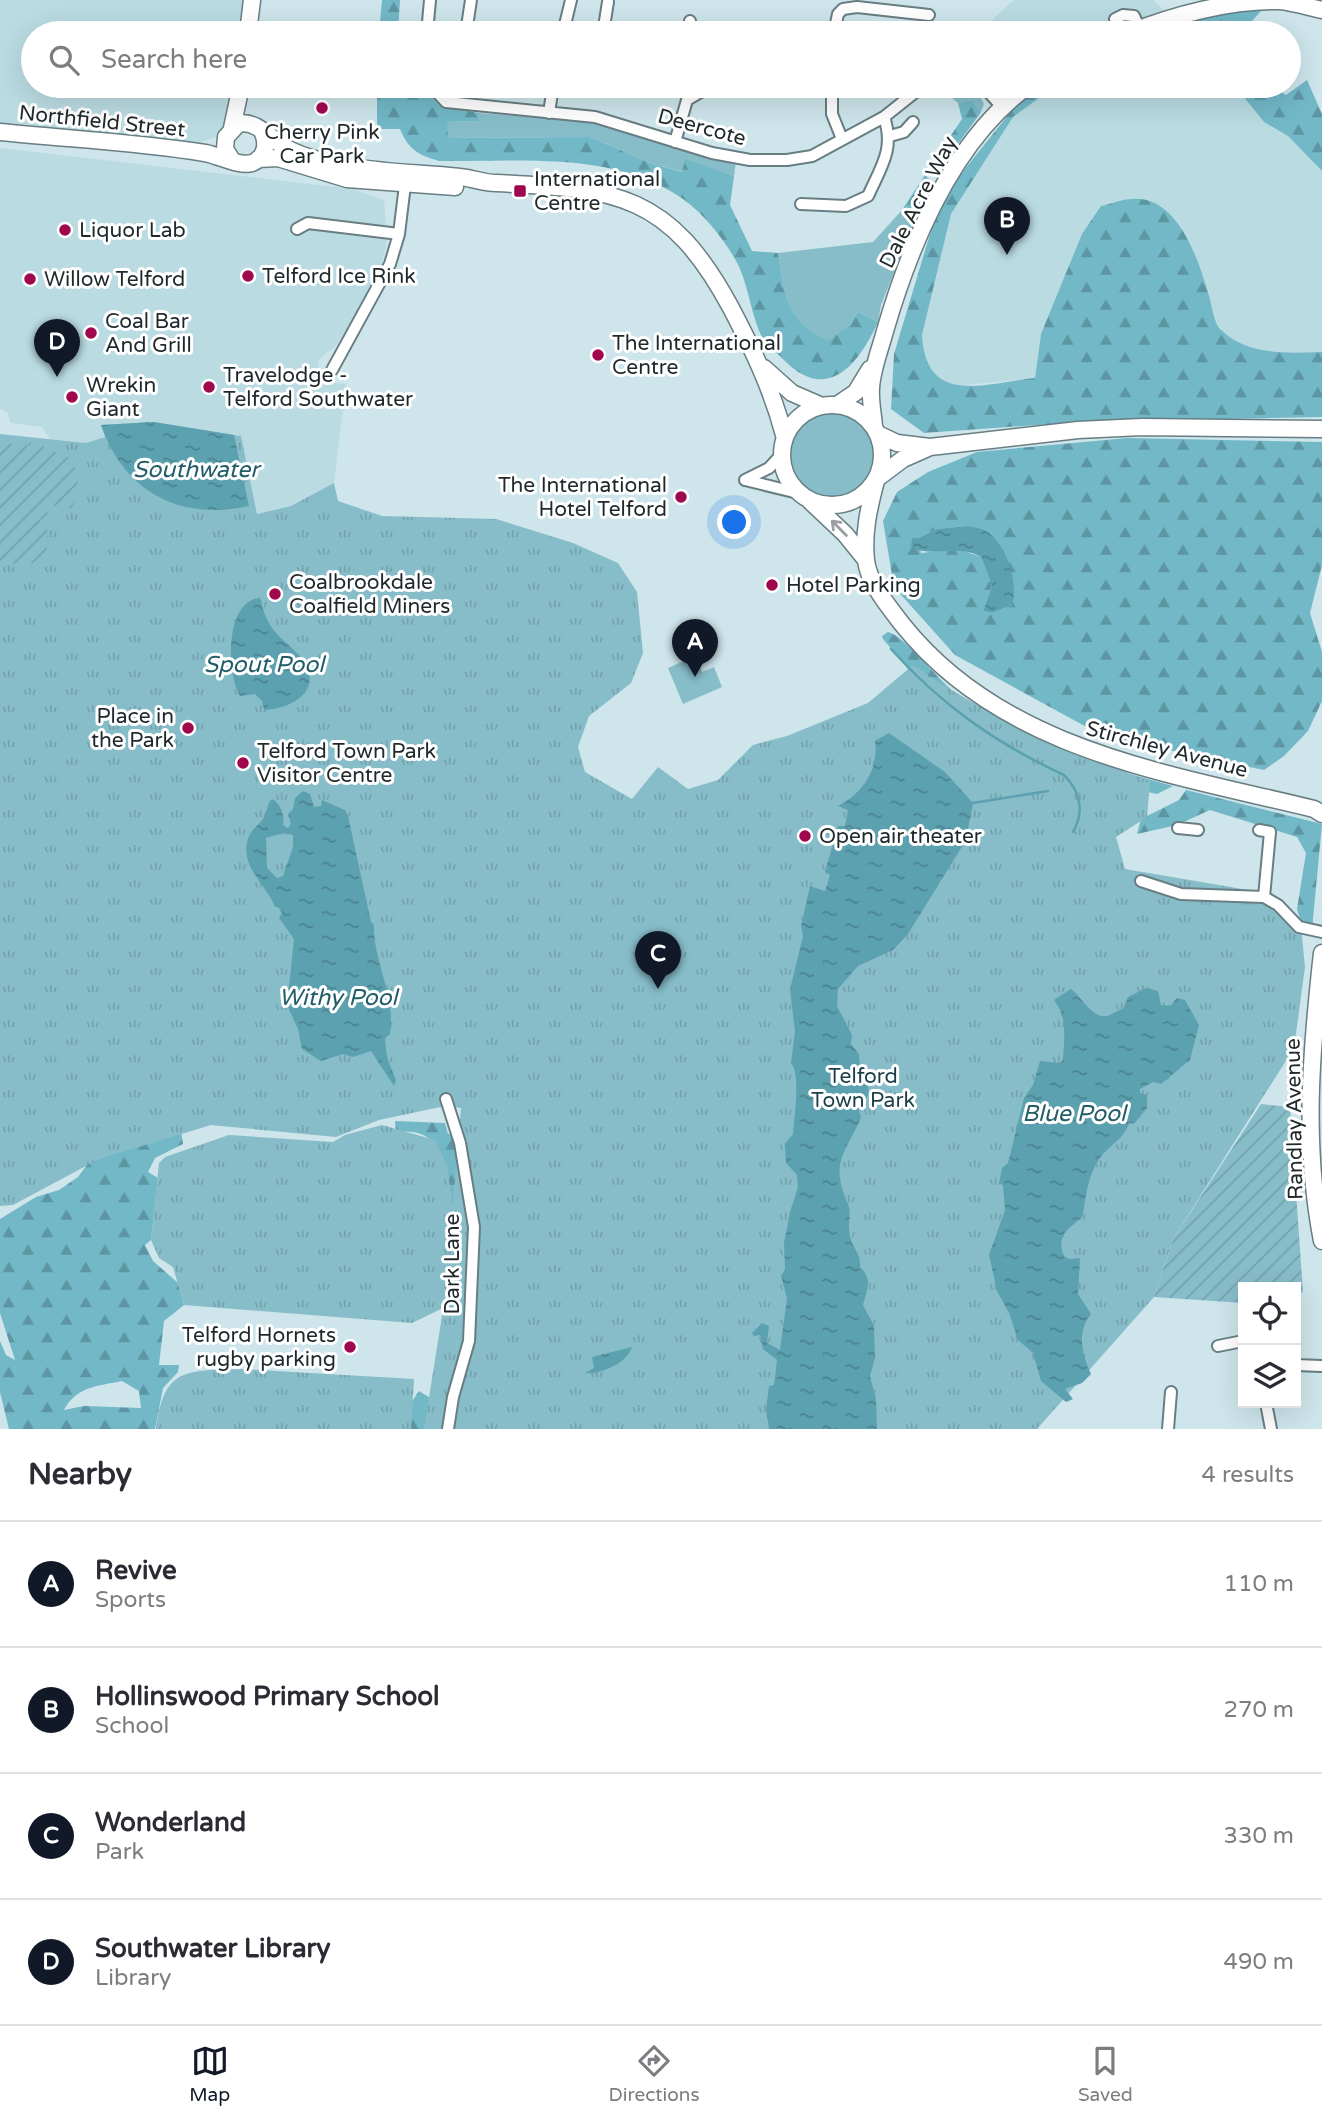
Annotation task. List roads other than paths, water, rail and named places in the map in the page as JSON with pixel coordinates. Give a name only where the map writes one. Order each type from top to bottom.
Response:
[{"type":"street","points":[[249,21],[252,0]]},
{"type":"street","points":[[258,21],[261,0]]},
{"type":"street","points":[[428,21],[430,0]]},
{"type":"street","points":[[468,21],[471,0]]},
{"type":"street","points":[[566,21],[570,0]]},
{"type":"street","points":[[1167,21],[1225,3],[1282,1],[1322,10]]},
{"type":"street","points":[[605,21],[608,2]]},
{"type":"street","points":[[837,21],[838,14],[850,7],[929,15]]},
{"type":"street","points":[[1115,19],[1133,16],[1134,21]]},
{"type":"street","points":[[238,98],[225,149],[232,160],[246,164],[258,159],[278,158],[347,179],[461,177],[492,183],[564,185],[596,190],[642,207],[666,223],[702,260],[761,365],[784,435],[781,455],[783,470],[803,497],[845,534],[866,560]]},
{"type":"street","points":[[250,98],[250,110],[265,146],[258,159]]},
{"type":"street","name":"Deercote","points":[[442,98],[446,102],[595,117],[675,142],[750,160],[787,160],[812,156],[884,117],[908,98]]},
{"type":"street","points":[[549,113],[551,98]]},
{"type":"street","points":[[675,142],[687,100],[690,98]]},
{"type":"street","points":[[832,98],[832,114],[842,139]]},
{"type":"street","points":[[994,98],[1001,106]]},
{"type":"street","name":"Dale Acre Way","points":[[877,430],[871,389],[877,358],[914,249],[957,163],[983,126],[1012,98]]},
{"type":"street","points":[[801,204],[846,206],[868,196],[888,152],[890,136],[884,117]]},
{"type":"street","points":[[890,136],[904,132],[913,122]]},
{"type":"street","points":[[229,132],[243,123],[259,128],[289,149],[320,161],[406,179]]},
{"type":"street","name":"Northfield Street","points":[[0,132],[201,152],[232,160]]},
{"type":"street","name":"Northfield Street","points":[[201,152],[229,132]]},
{"type":"street","points":[[332,370],[390,264],[399,234],[406,179]]},
{"type":"street","points":[[297,229],[308,223],[399,234]]},
{"type":"street","name":"Dale Acre Way","points":[[829,406],[856,392],[877,358]]},
{"type":"street","points":[[761,365],[792,393],[829,406],[851,408],[897,443],[930,447],[1078,430],[1129,427],[1322,429]]},
{"type":"street","points":[[784,435],[808,411],[829,406]]},
{"type":"street","points":[[866,560],[867,518],[883,450],[877,430]]},
{"type":"street","points":[[781,455],[769,468],[745,481],[803,497],[844,502],[860,495],[903,459],[930,447]]},
{"type":"street","name":"Stirchley Avenue","points":[[866,560],[882,597],[911,635],[976,692],[1063,742],[1161,772],[1314,809],[1322,814]]},
{"type":"street","points":[[1178,828],[1198,830]]},
{"type":"street","points":[[1264,897],[1270,831]]},
{"type":"street","points":[[1141,881],[1181,894],[1264,897],[1278,905],[1299,927],[1322,932]]},
{"type":"street","name":"Randlay Avenue","points":[[1322,953],[1310,1058],[1316,1131],[1312,1187],[1322,1241]]},
{"type":"street","name":"Dark Lane","points":[[446,1099],[460,1143],[474,1227],[470,1341],[453,1397],[448,1429]]},
{"type":"street","points":[[1218,1346],[1238,1342]]},
{"type":"street","points":[[1301,1365],[1321,1366]]},
{"type":"street","points":[[1168,1429],[1171,1392]]},
{"type":"street","points":[[1264,1429],[1271,1429],[1267,1408]]},
{"type":"water","name":"Southwater","points":[[154,422],[234,435],[249,506],[224,510],[178,505],[158,497],[140,484],[111,449],[101,425]]},
{"type":"water","points":[[967,526],[984,530],[999,543],[1012,575],[1012,605],[992,613],[983,611],[992,586],[981,557],[963,551],[928,552],[911,547],[912,538],[918,538],[936,529]]},
{"type":"water","name":"Spout Pool","points":[[260,598],[270,625],[303,660],[310,681],[302,696],[294,702],[264,710],[262,701],[255,694],[240,696],[235,686],[231,656],[235,624],[240,611],[249,602]]},
{"type":"water","points":[[889,733],[945,772],[973,803],[966,840],[908,934],[893,950],[858,966],[838,989],[837,1006],[852,1035],[851,1044],[859,1054],[869,1090],[865,1101],[867,1105],[859,1110],[861,1118],[841,1160],[840,1178],[849,1208],[850,1237],[860,1267],[868,1280],[863,1305],[874,1326],[875,1358],[870,1376],[876,1399],[877,1429],[769,1429],[766,1409],[769,1386],[774,1385],[777,1360],[763,1349],[760,1335],[754,1336],[752,1333],[762,1323],[769,1326],[767,1343],[780,1350],[787,1298],[781,1276],[785,1269],[784,1243],[798,1187],[797,1175],[786,1163],[785,1144],[793,1134],[796,1096],[796,1076],[791,1063],[795,1032],[790,989],[803,936],[801,926],[810,886],[825,891],[830,875],[825,872],[838,826],[845,826],[848,810],[838,806],[862,787],[872,770],[875,741]]},
{"type":"water","name":"Withy Pool","points":[[303,791],[310,794],[314,807],[321,806],[322,800],[345,810],[348,816],[390,1006],[390,1034],[385,1038],[387,1058],[396,1080],[394,1086],[371,1051],[353,1057],[343,1054],[321,1061],[302,1049],[298,1029],[287,1005],[294,939],[279,918],[282,913],[275,907],[254,874],[246,846],[250,834],[263,819],[272,799],[280,807],[283,825],[288,828],[291,824],[288,814],[293,809],[295,798]],"holes":[[[283,833],[293,835],[293,847],[283,876],[277,878],[267,868],[266,838]]]},
{"type":"water","name":"Blue Pool","points":[[1146,988],[1158,991],[1161,1005],[1170,1006],[1177,998],[1185,1000],[1199,1025],[1190,1060],[1161,1084],[1153,1082],[1140,1089],[1140,1093],[1147,1095],[1147,1108],[1134,1124],[1129,1123],[1123,1134],[1098,1161],[1089,1181],[1083,1216],[1069,1228],[1061,1242],[1064,1256],[1069,1259],[1080,1258],[1078,1294],[1091,1314],[1083,1328],[1082,1343],[1091,1374],[1082,1383],[1065,1389],[1073,1399],[1066,1402],[1041,1381],[1033,1353],[1018,1340],[1009,1313],[997,1291],[989,1255],[1005,1210],[1003,1185],[999,1183],[1002,1168],[1008,1163],[1024,1098],[1033,1085],[1040,1061],[1060,1063],[1063,1060],[1063,1021],[1054,1000],[1071,989],[1096,1014],[1107,1016],[1123,1009],[1128,997]]},
{"type":"water","points":[[632,1347],[625,1359],[612,1367],[585,1373],[594,1368],[592,1357]]},
{"type":"waterway","points":[[891,649],[930,688],[971,721],[1016,750],[1064,775],[1074,788],[1079,802],[1079,817],[1073,832]]},
{"type":"waterway","points":[[973,803],[1048,791]]},
{"type":"place","name":"Cherry Pink Car Park","points":[[322,108]]},
{"type":"place","name":"International Centre","points":[[520,191]]},
{"type":"place","name":"Liquor Lab","points":[[65,230]]},
{"type":"place","name":"Hollinswood Primary School","points":[[1007,255]]},
{"type":"place","name":"Telford Ice Rink","points":[[248,276]]},
{"type":"place","name":"Willow Telford","points":[[30,279]]},
{"type":"place","name":"Coal Bar And Grill","points":[[91,333]]},
{"type":"place","name":"The International Centre","points":[[598,355]]},
{"type":"place","name":"Southwater Library","points":[[57,377]]},
{"type":"place","name":"Travelodge - Telford Southwater","points":[[209,387]]},
{"type":"place","name":"Wrekin Giant","points":[[72,397]]},
{"type":"place","name":"The International Hotel Telford","points":[[681,497]]},
{"type":"place","name":"Hotel Parking","points":[[772,585]]},
{"type":"place","name":"Coalbrookdale Coalfield Miners","points":[[275,594]]},
{"type":"place","name":"Revive","points":[[695,677]]},
{"type":"place","name":"Place in the Park","points":[[188,728]]},
{"type":"place","name":"Telford Town Park Visitor Centre","points":[[243,763]]},
{"type":"place","name":"Open air theater","points":[[805,836]]},
{"type":"place","name":"Wonderland","points":[[658,989]]},
{"type":"place","name":"Telford Hornets rugby parking","points":[[350,1347]]},
{"type":"park label","name":"Telford Town Park","points":[[863,1088]]}]
